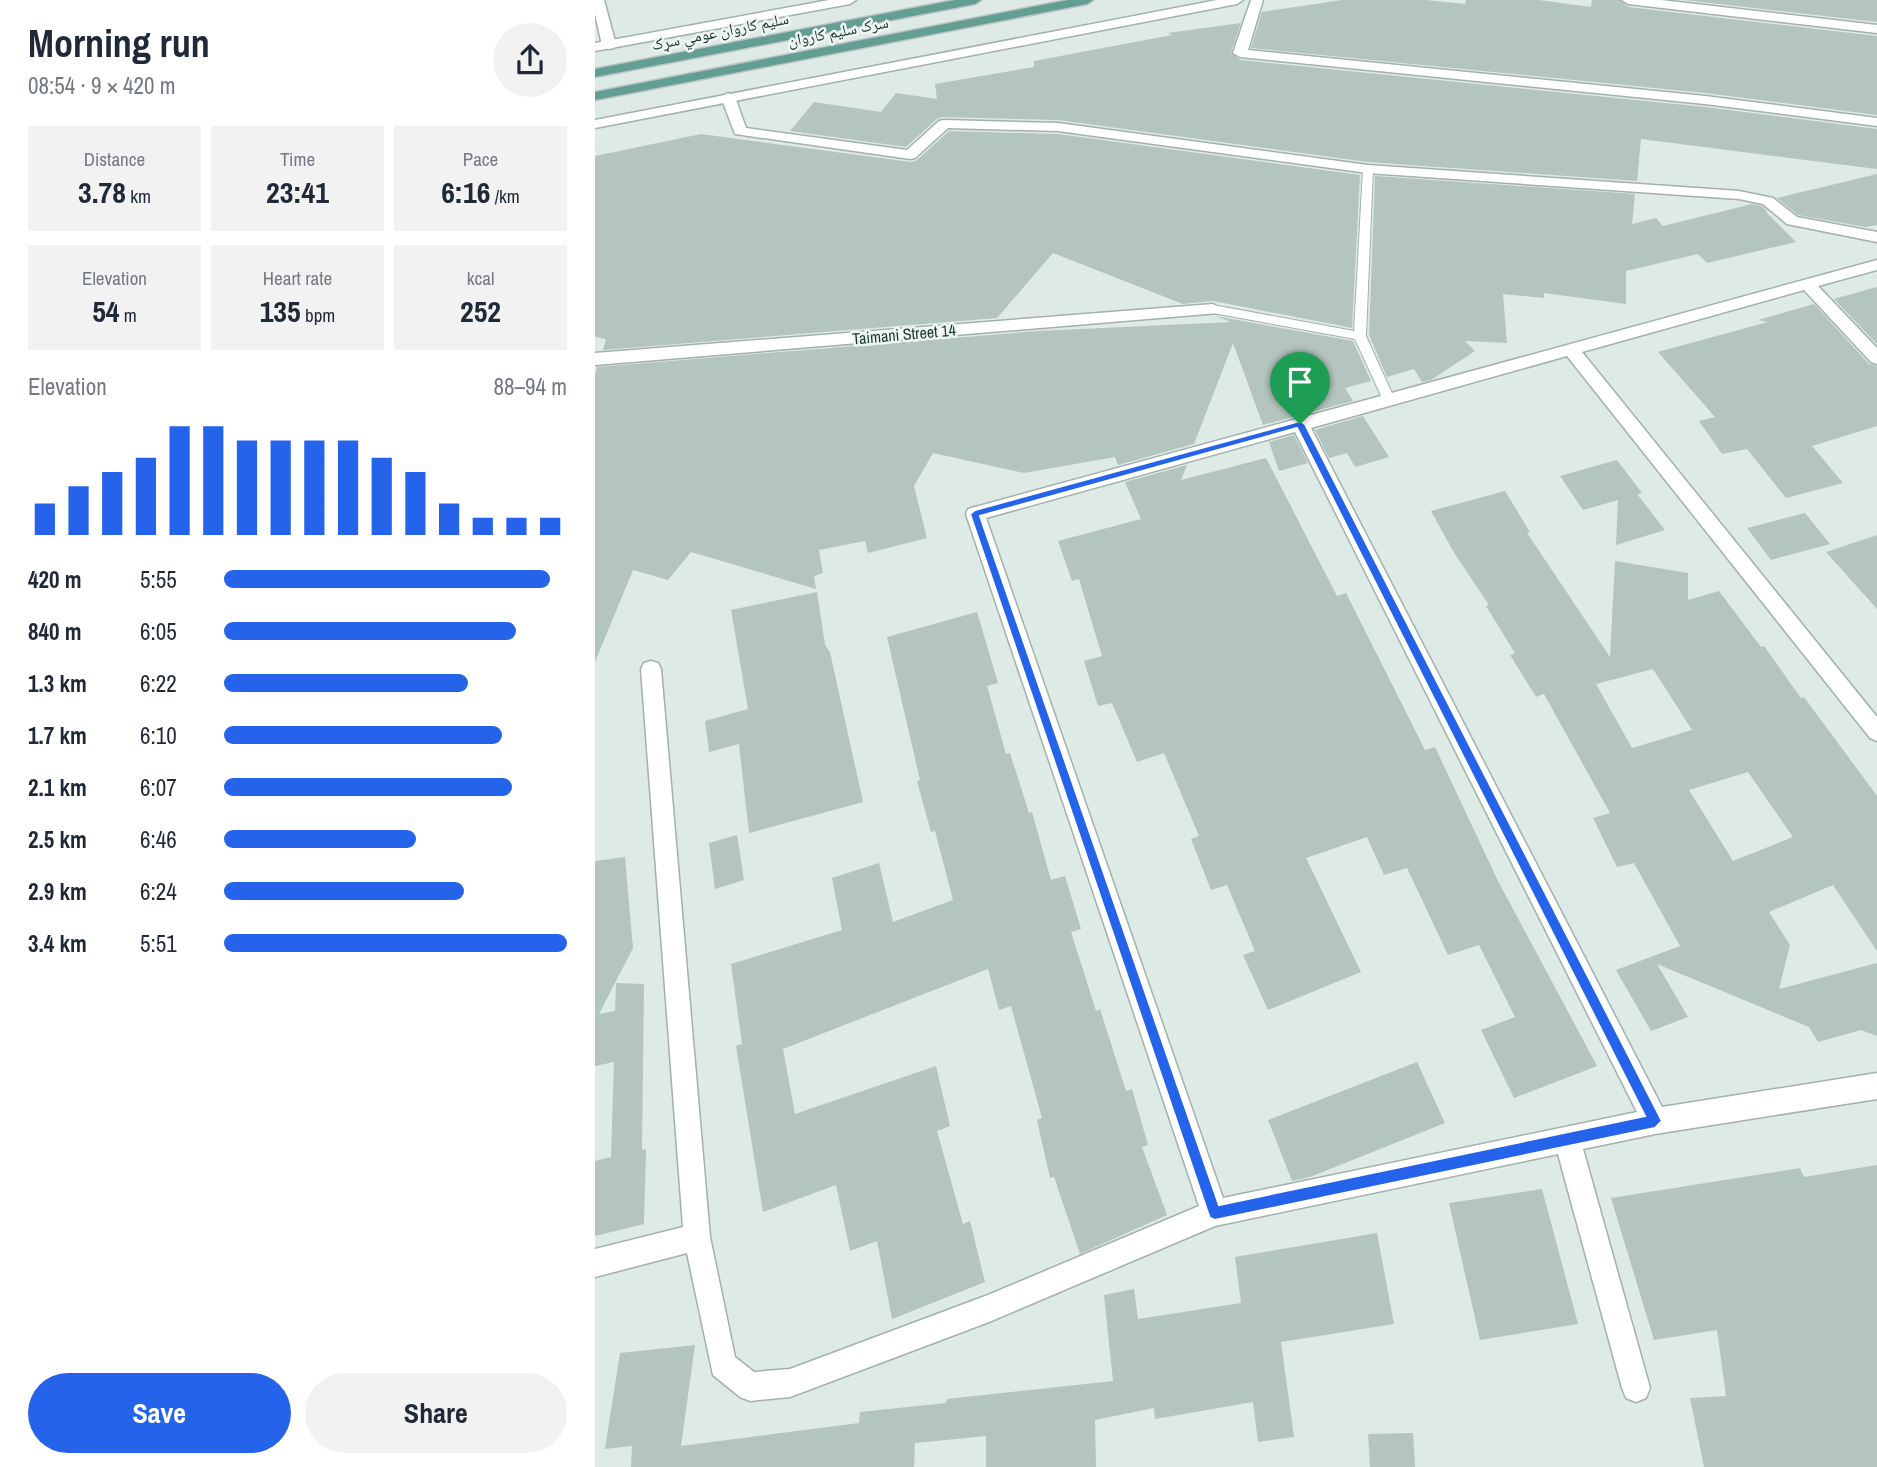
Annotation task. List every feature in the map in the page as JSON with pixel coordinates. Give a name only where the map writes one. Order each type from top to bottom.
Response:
[{"type":"main road","name":"سلیم کاروان عومي سړک","points":[[595,74],[975,0]]},
{"type":"main road","name":"سرک سلیم کاروان","points":[[595,96],[1087,0]]},
{"type":"street","points":[[598,0],[602,46],[850,0]]},
{"type":"street","points":[[595,124],[1237,0]]},
{"type":"street","points":[[1257,0],[1240,53],[1705,100],[1877,122]]},
{"type":"street","points":[[1628,0],[1877,29]]},
{"type":"street","points":[[728,97],[740,131],[910,155],[944,124],[1058,127],[1368,169],[1739,195],[1768,201],[1791,221],[1877,237]]},
{"type":"street","points":[[1215,1213],[975,514],[1877,265]]},
{"type":"street","points":[[1807,284],[1877,358]]},
{"type":"street","name":"Taimani Street 14","points":[[595,359],[1213,309]]},
{"type":"street","points":[[1570,349],[1877,732]]},
{"type":"street","points":[[1300,424],[1655,1121]]},
{"type":"street","points":[[651,669],[697,1237],[723,1365],[750,1387],[790,1383],[989,1308],[1215,1213],[1655,1121],[1877,1086]]},
{"type":"street","points":[[1567,1139],[1636,1388]]},
{"type":"street","points":[[595,1263],[697,1237]]},
{"type":"lane","points":[[1368,169],[1360,336],[1389,400]]},
{"type":"lane","points":[[1213,309],[1360,336]]},
{"type":"building","points":[[1342,0],[1425,0],[1465,4],[1466,0],[1539,0],[1591,7],[1592,0],[1620,0],[1628,7],[1877,36],[1877,115],[1705,93],[1251,48],[1262,12]]},
{"type":"building","points":[[1684,0],[1877,0],[1877,22]]},
{"type":"building","points":[[1241,23],[1231,52],[1240,60],[1705,107],[1877,129],[1877,169],[1641,139],[1637,181],[1368,162],[1058,120],[943,117],[937,119],[906,147],[790,131],[814,102],[881,112],[896,93],[937,99],[935,84],[1034,67],[1034,61],[1172,35],[1168,33]]},
{"type":"building","points":[[949,131],[1058,134],[1360,175],[1352,328],[1213,301],[1183,304],[1053,253],[997,318],[603,350],[606,339],[595,337],[595,156],[701,134],[911,162],[917,160]]},
{"type":"building","points":[[1877,174],[1877,225],[1865,227],[1798,215],[1777,198]]},
{"type":"building","points":[[1375,176],[1635,194],[1632,224],[1656,218],[1663,226],[1752,204],[1762,206],[1796,242],[1707,263],[1698,254],[1626,271],[1626,304],[1544,293],[1544,298],[1503,294],[1507,343],[1465,341],[1475,351],[1431,380],[1422,382],[1414,369],[1387,377],[1369,335]]},
{"type":"building","points":[[1877,287],[1877,344],[1834,299]]},
{"type":"building","points":[[1814,304],[1869,364],[1877,366],[1877,426],[1812,446],[1843,483],[1786,498],[1747,449],[1722,454],[1699,421],[1715,417],[1658,352],[1768,322],[1758,320]]},
{"type":"building","points":[[1215,316],[1353,341],[1371,381],[1345,388],[1353,401],[1263,425],[1233,343],[1194,444],[1118,465],[1115,457],[1024,473],[933,453],[914,486],[927,538],[868,553],[865,541],[819,550],[823,573],[814,576],[816,589],[691,552],[668,580],[633,570],[595,662],[597,367],[1038,331],[1231,322]]},
{"type":"building","points":[[1363,416],[1389,457],[1355,467],[1347,453],[1329,458],[1315,430]]},
{"type":"building","points":[[1294,435],[1308,463],[1279,471],[1269,442]]},
{"type":"building","points":[[1266,458],[1337,596],[1346,593],[1425,750],[1435,747],[1498,881],[1597,1066],[1514,1098],[1481,1030],[1515,1017],[1479,945],[1448,955],[1407,868],[1384,875],[1367,837],[1306,858],[1361,972],[1268,1010],[1243,955],[1255,951],[1227,885],[1211,890],[1191,839],[1199,836],[1164,753],[1137,762],[1112,703],[1098,706],[1084,661],[1102,656],[1079,579],[1072,581],[1058,541],[1141,519],[1125,482],[1187,465],[1181,480]]},
{"type":"building","points":[[1617,460],[1642,493],[1637,494],[1665,530],[1616,545],[1618,500],[1583,510],[1560,476]]},
{"type":"building","points":[[1505,491],[1530,532],[1527,533],[1610,657],[1615,561],[1688,573],[1688,600],[1719,591],[1761,647],[1764,646],[1801,698],[1804,697],[1877,796],[1877,951],[1833,885],[1769,912],[1790,945],[1779,989],[1877,963],[1877,1036],[1861,1030],[1818,1042],[1809,1027],[1657,964],[1688,1017],[1651,1031],[1616,970],[1680,946],[1634,863],[1617,867],[1593,818],[1610,813],[1544,694],[1536,697],[1510,655],[1515,653],[1486,606],[1489,605],[1453,551],[1431,511]],"holes":[[[1653,669],[1692,730],[1632,748],[1596,684]],[[1748,772],[1793,837],[1733,861],[1689,790]]]},
{"type":"building","points":[[1805,513],[1830,544],[1771,560],[1747,528]]},
{"type":"building","points":[[1877,535],[1877,609],[1826,552]]},
{"type":"building","points":[[817,592],[825,645],[830,652],[863,802],[749,833],[739,744],[709,752],[705,721],[748,709],[731,610]]},
{"type":"building","points":[[977,612],[998,683],[987,686],[1006,754],[1010,753],[1029,813],[1032,812],[1051,880],[1065,876],[1081,929],[1071,932],[1096,1011],[1100,1009],[1126,1091],[1132,1089],[1148,1145],[1142,1147],[1167,1215],[1080,1254],[1054,1177],[1050,1178],[1037,1120],[1042,1118],[1011,1006],[999,1010],[988,969],[783,1049],[795,1114],[936,1066],[950,1126],[937,1131],[963,1224],[970,1221],[985,1282],[892,1319],[877,1241],[850,1251],[836,1185],[763,1212],[736,1046],[742,1044],[731,964],[842,930],[832,878],[879,863],[893,922],[953,900],[935,831],[931,832],[917,781],[920,780],[887,637]]},
{"type":"building","points":[[737,835],[744,880],[715,889],[709,843]]},
{"type":"building","points":[[625,857],[633,948],[599,1014],[615,1011],[616,983],[644,984],[644,1224],[595,1236],[595,1161],[611,1157],[614,1062],[595,1066],[595,861]]},
{"type":"building","points":[[1417,1062],[1445,1123],[1310,1177],[1292,1181],[1268,1120]]},
{"type":"building","points":[[1877,1165],[1877,1467],[1704,1467],[1690,1398],[1726,1396],[1717,1330],[1654,1340],[1611,1198],[1800,1168],[1804,1177]]},
{"type":"building","points":[[1542,1189],[1578,1324],[1480,1340],[1449,1203]]},
{"type":"building","points":[[1377,1233],[1394,1324],[1281,1342],[1294,1437],[1258,1442],[1253,1402],[1155,1419],[1154,1408],[1095,1420],[1096,1467],[986,1467],[986,1436],[915,1443],[914,1467],[631,1467],[632,1446],[605,1449],[620,1353],[695,1345],[681,1446],[859,1423],[860,1412],[946,1403],[947,1399],[1113,1381],[1104,1295],[1134,1289],[1138,1319],[1241,1303],[1235,1257]]},
{"type":"building","points":[[1413,1433],[1415,1467],[1370,1467],[1368,1434]]},
{"type":"route","points":[[1300,424],[1655,1121],[1215,1213],[975,514],[1300,424]]}]
